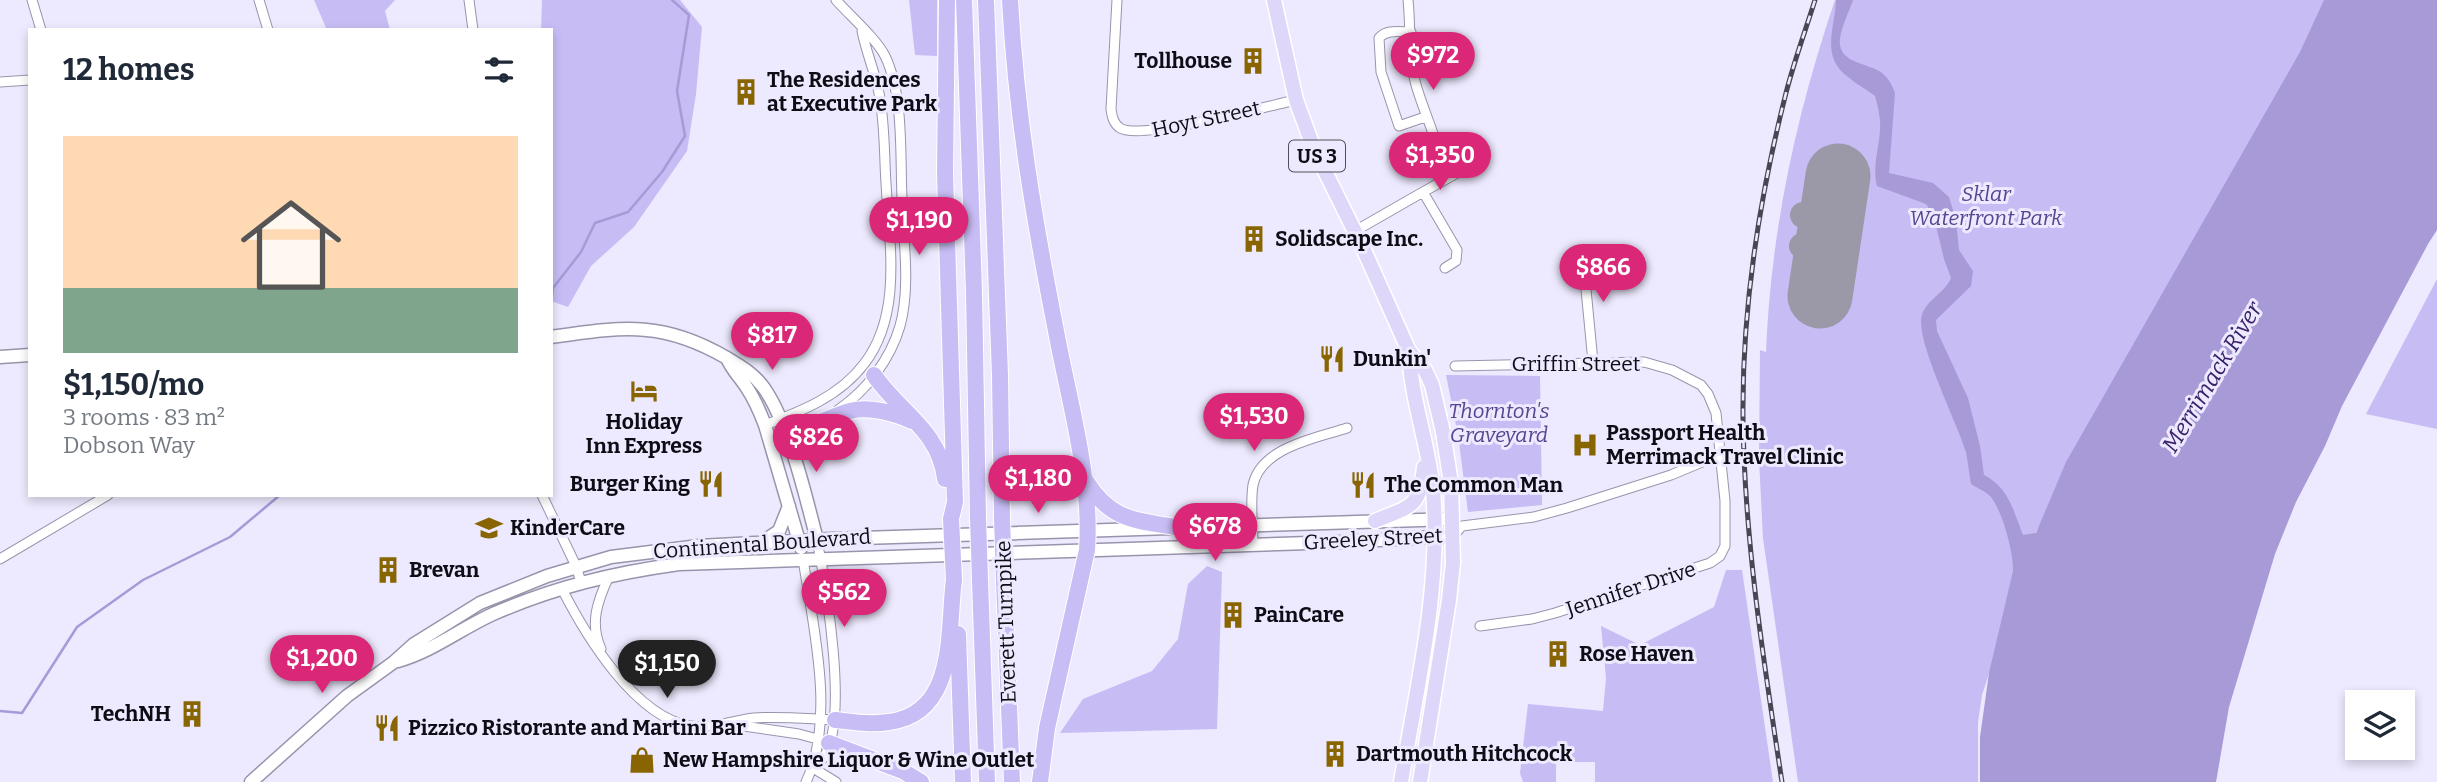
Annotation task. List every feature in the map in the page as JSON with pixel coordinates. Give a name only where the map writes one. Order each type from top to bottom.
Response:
[{"type":"highway","points":[[947,0],[946,186],[955,502],[951,519]]},
{"type":"highway","name":"Everett Turnpike","points":[[964,0],[987,782]]},
{"type":"highway","name":"Everett Turnpike","points":[[986,0],[1012,782]]},
{"type":"highway","points":[[1010,0],[1014,74],[1028,184],[1084,477],[1088,531],[1087,550],[1047,728],[1040,782]]},
{"type":"highway","points":[[869,369],[881,386],[932,439],[944,464],[958,614],[963,782]]},
{"type":"highway","points":[[807,426],[826,422],[851,410],[883,412],[917,424]]},
{"type":"highway","points":[[1084,477],[1102,503],[1119,515],[1175,527]]},
{"type":"highway","points":[[828,720],[876,724],[892,722],[909,716],[927,703],[940,684],[946,663],[954,580]]},
{"type":"highway","points":[[823,741],[903,771],[921,782]]},
{"type":"main road","name":"US 3","points":[[1274,0],[1296,100],[1314,149],[1355,231],[1409,351],[1425,370],[1432,384],[1448,457],[1456,527],[1450,600],[1420,782]]},
{"type":"main road","points":[[553,337],[618,330],[656,330],[687,338],[752,373],[765,389],[781,419],[817,540]]},
{"type":"main road","name":"US 3","points":[[1401,782],[1428,616],[1434,537],[1431,472],[1412,381],[1409,351]]},
{"type":"main road","points":[[0,357],[28,355]]},
{"type":"main road","points":[[727,358],[732,370],[748,390],[765,425],[803,559]]},
{"type":"main road","points":[[1375,521],[1405,509],[1417,499],[1422,484],[1426,448]]},
{"type":"main road","points":[[760,543],[779,531],[789,506]]},
{"type":"main road","name":"Greeley Street","points":[[989,533],[1434,518],[1456,527]]},
{"type":"main road","name":"Greeley Street","points":[[987,553],[1434,537],[1456,527]]},
{"type":"main road","name":"Continental Boulevard","points":[[251,782],[318,719],[369,678],[394,663],[414,644],[480,603],[576,566],[611,557],[658,550],[989,533]]},
{"type":"main road","name":"Continental Boulevard","points":[[394,663],[419,655],[492,615],[581,582],[609,575],[679,564],[987,553]]},
{"type":"street","points":[[32,0],[40,28]]},
{"type":"street","points":[[259,0],[267,28]]},
{"type":"street","points":[[468,0],[473,28]]},
{"type":"street","points":[[765,425],[831,395],[887,356],[901,322],[905,275],[897,103],[884,55],[836,0]]},
{"type":"street","name":"Hoyt Street","points":[[1117,0],[1111,109],[1112,117],[1120,128],[1127,131],[1154,131],[1296,100]]},
{"type":"street","points":[[1408,0],[1410,62],[1425,117],[1442,164],[1442,180]]},
{"type":"street","points":[[786,434],[807,426],[848,403],[869,369],[887,314],[890,269],[884,118],[862,29]]},
{"type":"street","points":[[1410,32],[1383,33],[1379,38],[1381,72],[1399,126],[1425,117]]},
{"type":"street","points":[[0,82],[28,80]]},
{"type":"street","points":[[1355,231],[1484,158]]},
{"type":"street","points":[[1423,192],[1457,250],[1456,261],[1445,268]]},
{"type":"street","points":[[1575,258],[1583,269],[1585,279],[1592,362]]},
{"type":"street","name":"Griffin Street","points":[[1455,366],[1644,362],[1672,370],[1701,385],[1708,394],[1716,413],[1719,455]]},
{"type":"street","points":[[1254,545],[1253,486],[1260,468],[1288,449],[1347,428]]},
{"type":"street","name":"Greeley Street","points":[[1456,527],[1534,517],[1567,509],[1671,475],[1719,455]]},
{"type":"street","name":"Jennifer Drive","points":[[1480,626],[1555,613],[1710,563],[1720,556],[1726,535],[1719,455]]},
{"type":"street","points":[[0,559],[105,497]]},
{"type":"street","points":[[543,497],[581,582]]},
{"type":"street","points":[[806,782],[813,768],[824,758],[823,741],[836,692],[817,540]]},
{"type":"street","points":[[803,559],[819,678],[828,720],[823,741]]},
{"type":"street","points":[[609,575],[598,600],[594,620],[596,639],[610,666]]},
{"type":"street","points":[[562,589],[589,639],[610,666],[640,697],[674,721],[691,726],[730,724],[823,741]]},
{"type":"street","points":[[730,724],[742,719],[757,718],[828,720]]},
{"type":"street","points":[[813,768],[836,782]]},
{"type":"green space","points":[[314,0],[395,0],[385,11],[389,28],[326,28]]},
{"type":"green space","points":[[542,0],[680,0],[702,27],[687,151],[634,227],[591,266],[568,307],[553,302],[553,28],[541,28]]},
{"type":"green space","points":[[909,0],[937,0],[937,56],[915,55]]},
{"type":"green space","name":"Sklar Waterfront Park","points":[[1835,0],[2327,0],[2315,30],[2035,534],[1982,695],[1978,722],[1978,782],[1798,782],[1763,538],[1759,459],[1760,350],[1766,352],[1773,262],[1797,130]]},
{"type":"green space","points":[[2437,279],[2437,429],[2366,414]]},
{"type":"green space","name":"Thornton's Graveyard","points":[[1446,375],[1540,376],[1542,505],[1468,512],[1458,435]]},
{"type":"green space","points":[[1207,566],[1222,572],[1217,729],[1060,733],[1083,699],[1152,671],[1178,639],[1188,584]]},
{"type":"green space","points":[[1726,570],[1742,570],[1773,782],[1595,782],[1595,762],[1556,762],[1556,782],[1523,782],[1520,773],[1528,704],[1603,711],[1606,678],[1601,626],[1640,645],[1714,607]]},
{"type":"water","name":"Merrimack River","points":[[1836,0],[1853,0],[1840,38],[1843,52],[1852,60],[1882,73],[1895,93],[1889,173],[1933,183],[1949,197],[1956,220],[1959,250],[1973,271],[1971,286],[1936,320],[1937,331],[1968,398],[1984,475],[2005,493],[2023,535],[2036,533],[2066,462],[2300,52],[2324,0],[2437,0],[2437,230],[2342,406],[2296,502],[2275,554],[2229,707],[2216,782],[1980,782],[1980,737],[1989,673],[2013,571],[2012,554],[2003,521],[1994,502],[1988,494],[1971,484],[1966,452],[1924,342],[1921,326],[1924,309],[1951,278],[1933,214],[1926,204],[1877,186],[1875,165],[1880,126],[1878,109],[1875,96],[1848,77],[1834,60],[1831,42]]},
{"type":"waterway","points":[[553,288],[581,252],[595,223],[628,212],[662,172],[685,136],[677,91],[689,15],[672,0]]},
{"type":"waterway","points":[[0,711],[22,713],[77,627],[143,580],[230,537],[278,497]]},
{"type":"taxiway","points":[[1803,215],[1831,220]]},
{"type":"taxiway","points":[[1802,246],[1827,250]]},
{"type":"runway","points":[[1820,296],[1838,176]]},
{"type":"railway","points":[[1782,782],[1751,554],[1744,462],[1743,377],[1749,296],[1767,175],[1788,85],[1815,0]]},
{"type":"place","name":"Tollhouse","points":[[1253,61]]},
{"type":"place","name":"The Residences at Executive Park","points":[[746,92]]},
{"type":"place","name":"Solidscape Inc.","points":[[1254,239]]},
{"type":"place","name":"Dunkin'","points":[[1332,359]]},
{"type":"place","name":"Holiday Inn Express","points":[[644,391]]},
{"type":"place","name":"Passport Health Merrimack Travel Clinic","points":[[1585,445]]},
{"type":"place","name":"Burger King","points":[[711,484]]},
{"type":"place","name":"The Common Man","points":[[1363,485]]},
{"type":"place","name":"KinderCare","points":[[489,528]]},
{"type":"place","name":"Brevan","points":[[388,570]]},
{"type":"place","name":"PainCare","points":[[1233,615]]},
{"type":"place","name":"Rose Haven","points":[[1558,654]]},
{"type":"place","name":"TechNH","points":[[192,714]]},
{"type":"place","name":"Pizzico Ristorante and Martini Bar","points":[[387,728]]},
{"type":"place","name":"Dartmouth Hitchcock","points":[[1335,754]]},
{"type":"place","name":"New Hampshire Liquor & Wine Outlet","points":[[642,760]]}]
